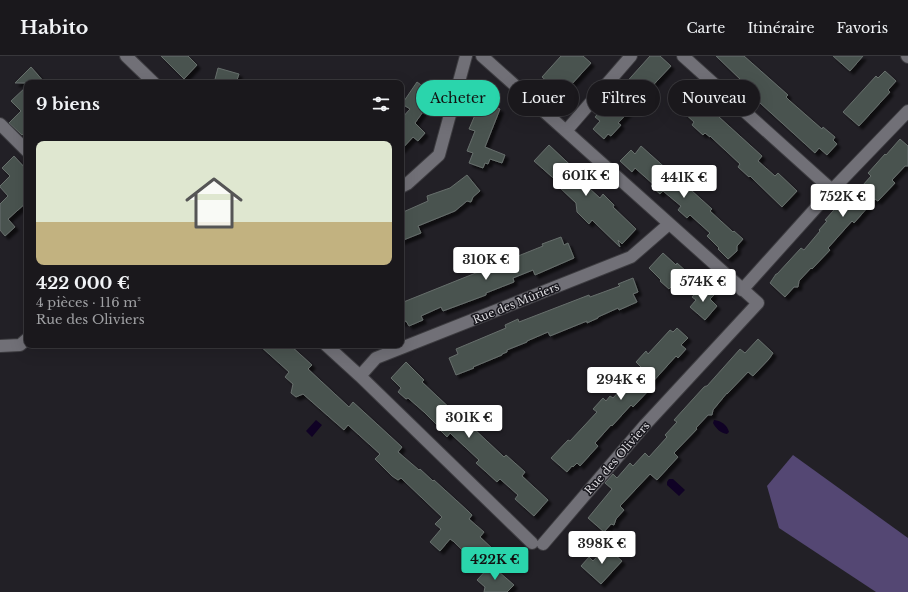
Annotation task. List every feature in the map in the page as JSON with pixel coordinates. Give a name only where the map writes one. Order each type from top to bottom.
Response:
[{"type":"street","points":[[126,56],[151,80]]},
{"type":"street","points":[[404,186],[439,155],[466,56]]},
{"type":"street","points":[[482,56],[742,290],[832,190],[908,111]]},
{"type":"street","points":[[566,131],[631,56]]},
{"type":"street","points":[[683,56],[832,190]]},
{"type":"street","points":[[0,124],[24,148]]},
{"type":"street","name":"Rue des Mûriers","points":[[404,347],[631,257],[669,224]]},
{"type":"street","name":"Rue des Oliviers","points":[[329,348],[538,544],[645,425],[758,303],[742,290]]},
{"type":"street","points":[[0,346],[20,344],[24,341]]},
{"type":"street","name":"Rue des Mûriers","points":[[360,376],[376,358],[401,348]]},
{"type":"shaded area","points":[[316,420],[322,425],[312,437],[306,431]]},
{"type":"shaded area","points":[[714,420],[724,424],[729,432],[727,434],[719,430],[713,423]]},
{"type":"shaded area","points":[[793,455],[908,538],[908,592],[876,592],[779,528],[767,486]]},
{"type":"shaded area","points":[[669,479],[673,479],[685,490],[679,496],[667,485]]},
{"type":"building","points":[[161,56],[188,56],[197,65],[184,79]]},
{"type":"building","points":[[561,56],[583,56],[591,63],[576,80],[545,80],[542,77]]},
{"type":"building","points":[[650,56],[660,56],[671,66],[658,80],[628,80]]},
{"type":"building","points":[[716,56],[744,56],[788,95],[786,97],[790,101],[822,129],[823,127],[835,137],[833,140],[837,144],[827,155],[819,148],[815,153],[760,103],[760,80],[741,80]]},
{"type":"building","points":[[833,56],[863,56],[850,71]]},
{"type":"building","points":[[31,67],[42,80],[24,80],[24,83],[15,83]]},
{"type":"building","points":[[218,68],[239,74],[237,80],[215,80]]},
{"type":"building","points":[[885,71],[896,81],[888,90],[890,92],[859,126],[843,112],[876,76],[878,78]]},
{"type":"building","points":[[416,83],[416,116],[420,116],[415,123],[425,133],[418,141],[413,137],[404,147],[404,116],[410,109],[404,105],[404,101]]},
{"type":"building","points":[[24,89],[24,133],[22,135],[9,123],[21,111],[11,101]]},
{"type":"building","points":[[475,116],[497,116],[485,147],[505,155],[502,163],[490,159],[488,164],[485,163],[483,168],[469,163],[473,153],[467,151],[475,131],[469,129]]},
{"type":"building","points":[[625,116],[618,123],[621,125],[611,136],[608,134],[604,139],[593,129],[600,121],[595,117]]},
{"type":"building","points":[[687,116],[718,116],[762,156],[758,161],[775,176],[778,173],[797,191],[782,207],[750,176],[749,177],[738,167],[740,164],[710,136],[705,133],[703,135],[692,125],[694,122]]},
{"type":"building","points":[[900,139],[908,146],[908,166],[905,166],[892,180],[895,183],[878,201],[875,199],[854,223],[852,221],[828,248],[830,250],[799,281],[798,287],[794,287],[785,297],[770,283],[776,274],[801,248],[804,250],[827,221],[825,220],[843,200],[846,204],[871,176],[868,173]]},
{"type":"building","points":[[549,145],[582,176],[579,179],[600,198],[603,194],[614,205],[613,207],[636,229],[622,244],[618,240],[620,247],[592,220],[589,224],[577,212],[576,203],[558,186],[560,184],[534,161]]},
{"type":"building","points":[[641,146],[712,209],[710,211],[733,232],[734,231],[743,239],[737,246],[737,251],[728,259],[707,236],[710,233],[690,215],[687,218],[678,210],[681,206],[663,191],[660,194],[651,186],[653,184],[635,168],[632,172],[620,161],[631,150],[635,154]]},
{"type":"building","points":[[14,156],[24,167],[24,205],[8,219],[15,227],[5,236],[0,230],[0,204],[8,196],[0,186],[10,176],[2,168]]},
{"type":"building","points":[[467,175],[480,191],[473,197],[471,202],[467,201],[455,211],[418,226],[421,233],[404,240],[404,212],[428,201],[427,196],[450,188]]},
{"type":"building","points":[[561,237],[564,245],[568,243],[574,258],[535,275],[533,270],[513,278],[514,282],[486,293],[486,295],[443,311],[441,307],[421,316],[423,320],[409,326],[406,321],[404,322],[404,302],[543,246],[542,244]]},
{"type":"building","points":[[663,253],[697,281],[676,282],[669,289],[649,268]]},
{"type":"building","points":[[633,278],[638,292],[633,294],[637,302],[619,310],[618,308],[587,323],[587,321],[550,336],[548,332],[507,350],[507,352],[502,355],[456,375],[449,358],[458,354],[456,349],[506,328],[505,325],[518,319],[519,322],[589,295],[590,297],[620,286],[618,284]]},
{"type":"building","points":[[703,285],[714,295],[710,299],[717,306],[705,320],[690,307],[696,300],[692,297]]},
{"type":"building","points":[[677,328],[688,338],[681,345],[686,349],[678,358],[676,356],[649,386],[651,388],[633,407],[631,405],[612,426],[611,425],[595,443],[598,446],[580,466],[577,463],[567,472],[551,458],[568,440],[570,441],[597,412],[593,409],[603,398],[606,401],[610,396],[613,398],[641,367],[636,362],[646,351],[648,354],[670,330],[673,332]]},
{"type":"building","points":[[758,339],[773,353],[769,359],[753,376],[748,372],[727,393],[713,410],[712,415],[708,415],[674,453],[678,457],[657,480],[650,474],[620,506],[624,510],[616,519],[614,525],[611,524],[604,532],[588,518],[612,489],[605,483],[613,474],[617,478],[630,463],[633,466],[645,453],[649,457],[667,437],[665,435],[677,422],[674,420],[704,387],[707,386],[740,349],[745,353]]},
{"type":"building","points":[[262,348],[293,348],[312,365],[308,369],[349,407],[353,402],[402,447],[398,452],[433,481],[434,480],[472,515],[469,519],[484,532],[480,537],[494,550],[480,567],[450,539],[440,551],[430,542],[441,529],[435,524],[442,517],[401,478],[398,480],[392,476],[375,459],[380,454],[348,425],[344,430],[303,394],[296,397],[291,393],[293,384],[285,377],[289,372]]},
{"type":"building","points":[[406,362],[424,380],[422,382],[454,412],[455,411],[504,457],[506,455],[525,472],[522,476],[548,500],[534,516],[515,499],[518,495],[500,479],[497,482],[476,463],[479,460],[450,433],[447,437],[424,412],[408,398],[406,399],[398,392],[401,388],[391,378]]},
{"type":"building","points":[[606,547],[622,561],[601,584],[581,566],[589,557],[593,561]]},
{"type":"building","points":[[491,565],[514,585],[507,592],[484,592],[485,587],[477,580]]}]
